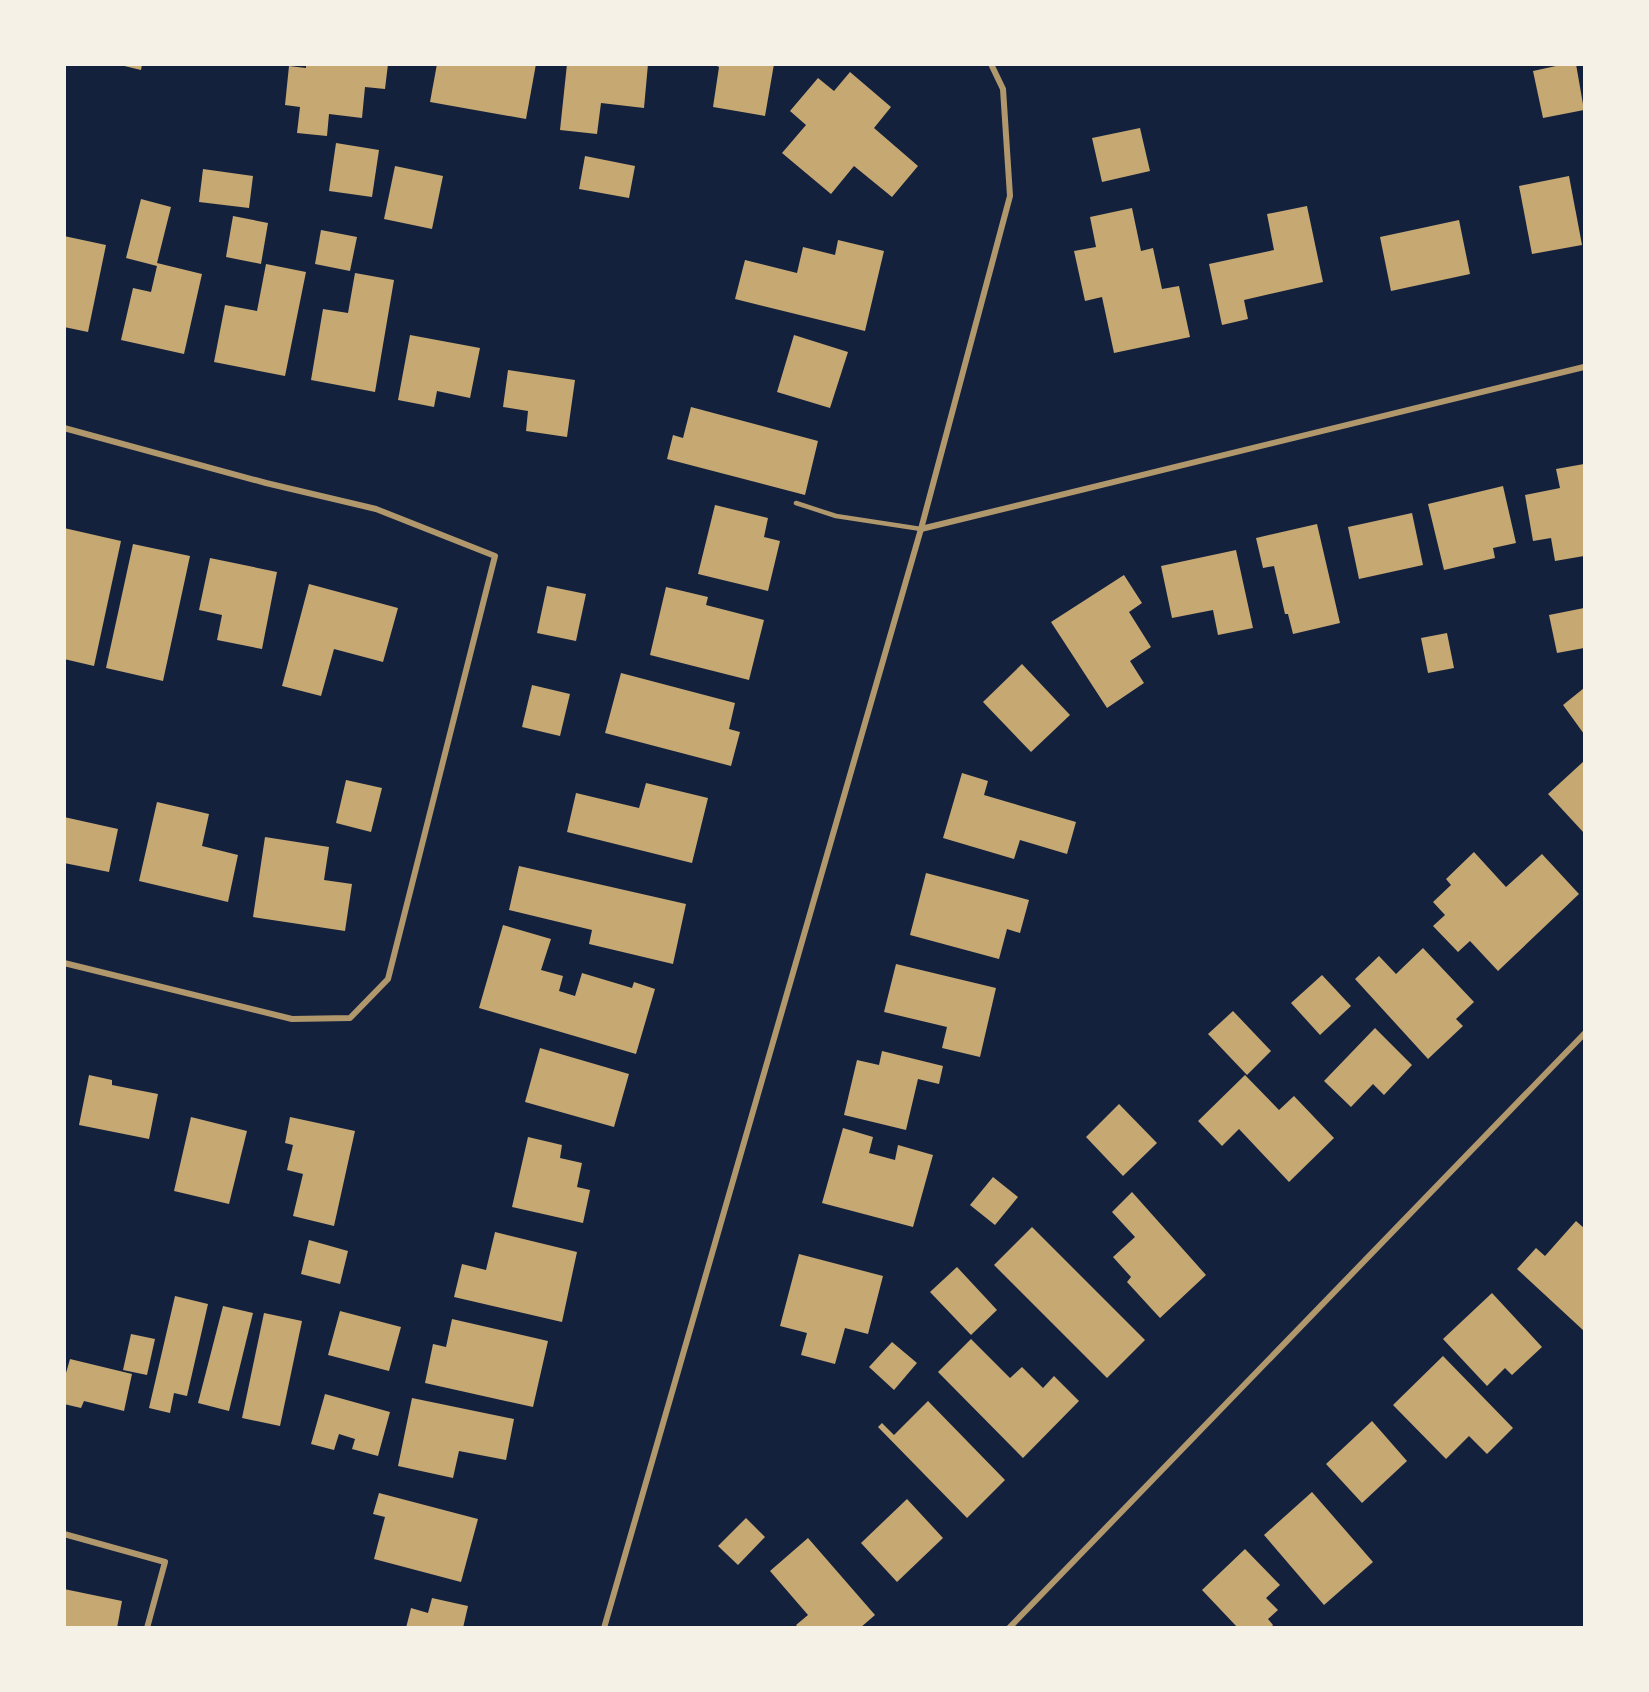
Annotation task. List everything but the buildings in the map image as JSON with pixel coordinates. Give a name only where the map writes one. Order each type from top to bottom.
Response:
[{"type":"street","points":[[604,1628],[921,529],[1010,196],[1003,89],[992,64]]},
{"type":"street","points":[[921,529],[1584,368]]},
{"type":"street","points":[[64,428],[266,483],[376,509],[495,556],[388,979],[350,1018],[292,1019],[64,963]]},
{"type":"street","points":[[1009,1628],[1584,1034]]},
{"type":"street","points":[[64,1534],[165,1562],[147,1628]]},
{"type":"lane","points":[[796,504],[836,516],[921,529]]}]
